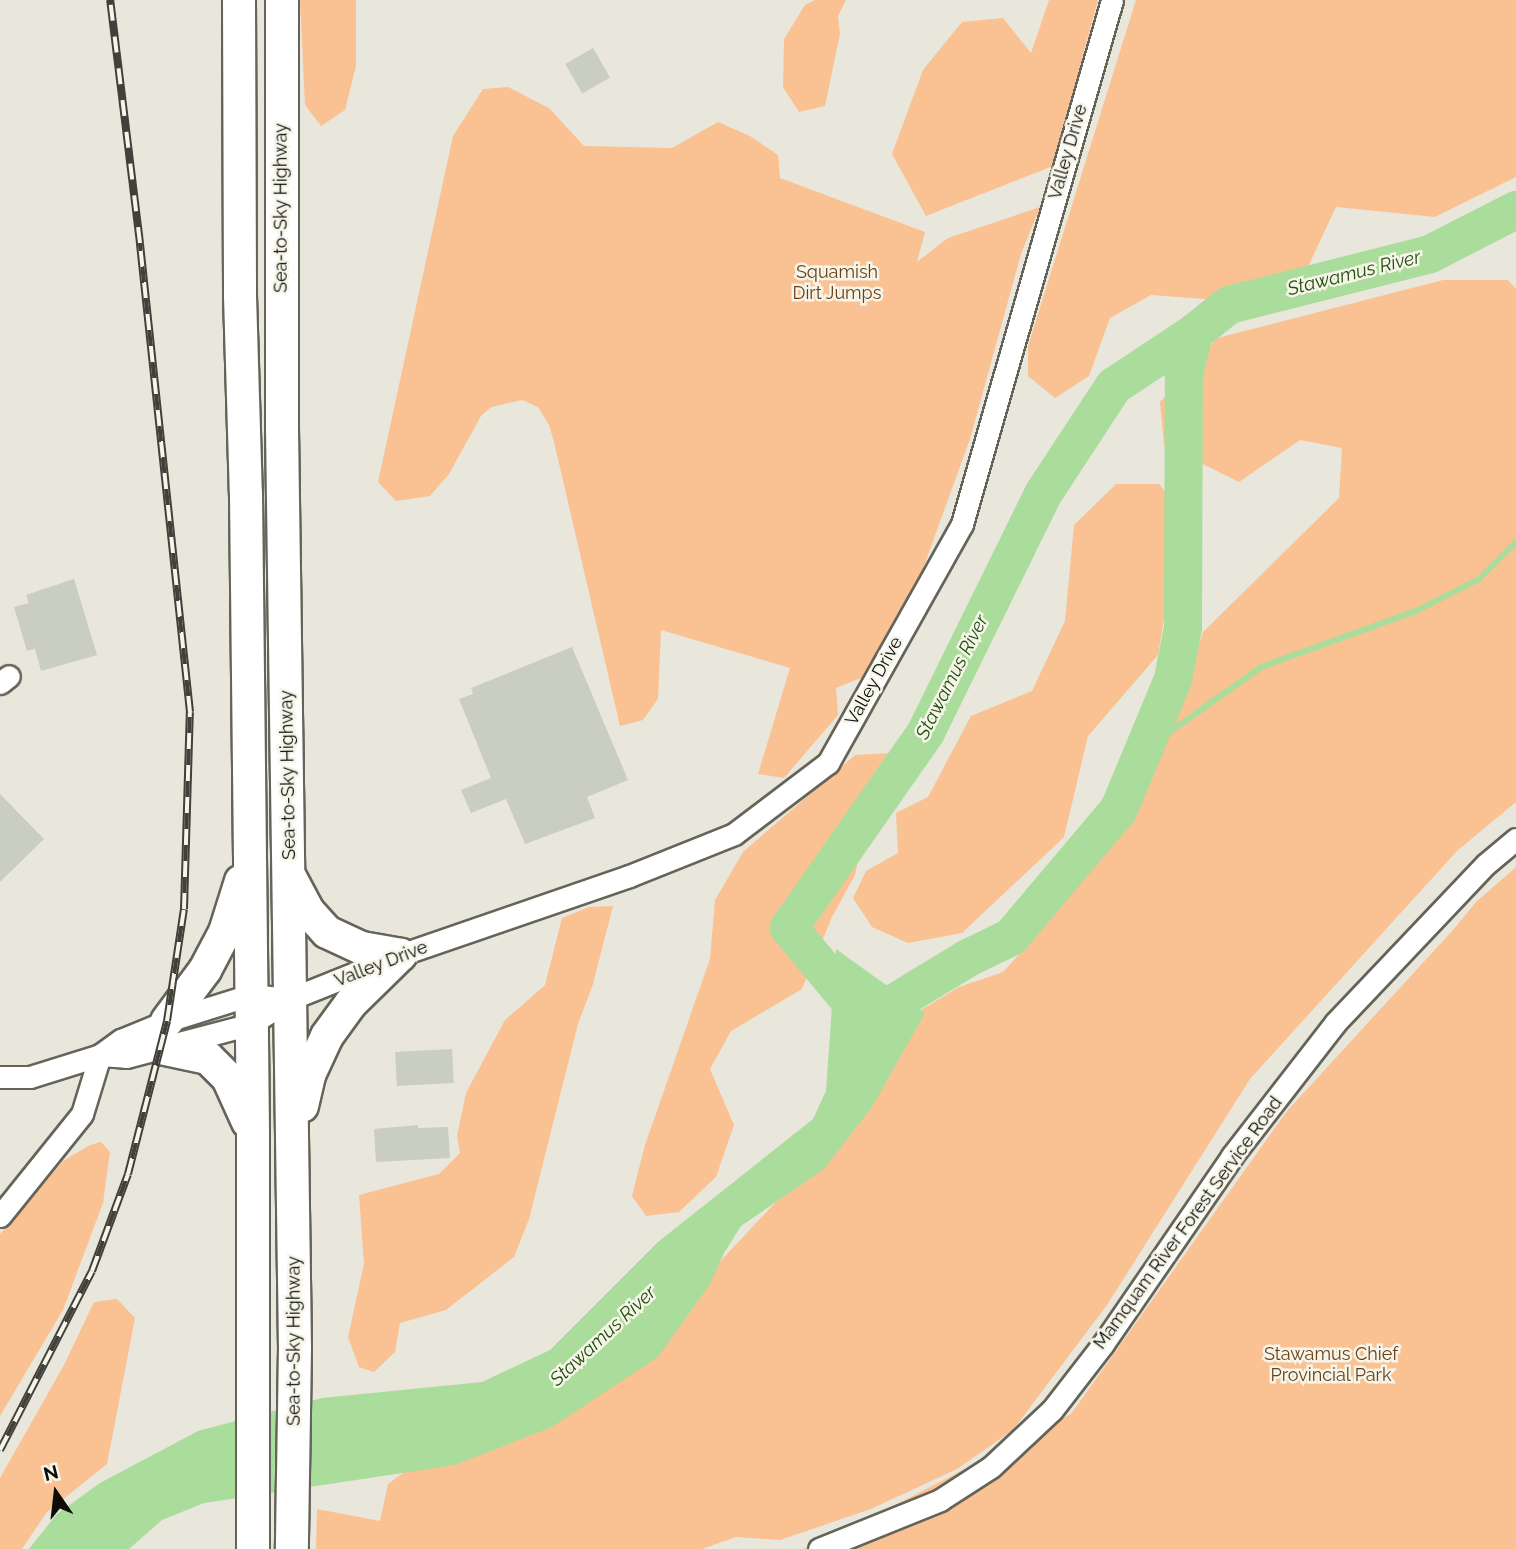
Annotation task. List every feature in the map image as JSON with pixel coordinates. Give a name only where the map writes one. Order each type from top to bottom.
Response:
[{"type":"highway","points":[[239,0],[240,296],[246,494],[253,1132],[253,1539]]},
{"type":"highway","name":"Sea-to-Sky Highway","points":[[282,0],[282,429],[295,1348],[292,1549]]},
{"type":"highway","points":[[249,853],[225,932],[205,970],[164,1035],[208,1058],[228,1078],[253,1132]]},
{"type":"highway","points":[[289,875],[308,911],[327,932],[362,948],[400,955]]},
{"type":"highway","points":[[293,1148],[309,1075],[327,1036],[351,1003],[400,955]]},
{"type":"street","name":"Valley Drive","points":[[251,1009],[290,999],[400,955],[629,877],[734,834],[828,763],[962,524],[1112,0]]},
{"type":"street","name":"Mamquam River Forest Service Road","points":[[818,1549],[940,1500],[991,1467],[1052,1410],[1102,1344],[1231,1156],[1335,1023],[1486,864],[1516,839]]},
{"type":"street","points":[[0,1077],[30,1077],[100,1055],[127,1057],[164,1035],[290,999]]},
{"type":"street","points":[[164,1035],[251,1009]]},
{"type":"street","points":[[0,1216],[82,1114],[100,1055]]},
{"type":"green space","points":[[300,0],[356,0],[356,66],[345,110],[321,126],[305,105]]},
{"type":"green space","points":[[815,0],[846,0],[838,16],[840,34],[825,106],[799,112],[783,87],[784,39],[805,5]]},
{"type":"green space","points":[[1049,0],[1098,0],[1053,166],[926,216],[892,154],[923,70],[962,22],[1003,18],[1031,53]]},
{"type":"green space","points":[[1136,0],[1516,0],[1516,177],[1435,217],[1336,207],[1306,271],[1218,300],[1151,295],[1110,318],[1089,376],[1055,398],[1028,376],[1028,346]]},
{"type":"green space","name":"Squamish Dirt Jumps","points":[[508,87],[549,108],[584,146],[672,148],[718,122],[750,136],[778,155],[780,178],[925,232],[917,262],[948,238],[1040,207],[1021,254],[970,439],[920,577],[866,676],[836,688],[838,715],[784,778],[758,774],[790,668],[661,630],[658,699],[643,720],[620,726],[554,442],[549,425],[538,407],[522,400],[491,407],[481,416],[449,474],[430,496],[396,501],[378,482],[453,136],[483,89]]},
{"type":"green space","points":[[1443,280],[1508,280],[1516,289],[1516,802],[1457,851],[1250,1079],[1107,1305],[1013,1430],[957,1469],[871,1509],[780,1540],[736,1537],[702,1549],[316,1549],[317,1509],[380,1521],[388,1484],[412,1466],[699,1284],[830,1144],[908,1018],[959,987],[1003,972],[1044,927],[1184,694],[1203,632],[1339,498],[1342,448],[1300,440],[1239,482],[1164,445],[1160,402],[1217,338]]},
{"type":"green space","points":[[1116,484],[1159,484],[1193,527],[1198,573],[1167,602],[1158,655],[1088,736],[1064,837],[962,933],[908,943],[872,927],[853,898],[866,871],[898,853],[896,813],[928,797],[971,716],[1032,691],[1065,621],[1074,525]]},
{"type":"green space","points":[[890,753],[889,783],[866,820],[855,875],[832,917],[802,989],[731,1031],[710,1069],[734,1125],[716,1177],[679,1212],[646,1216],[632,1196],[645,1145],[710,959],[715,900],[743,852],[855,755]]},
{"type":"green space","name":"Stawamus Chief Provincial Park","points":[[1516,867],[1516,1549],[803,1549],[843,1532],[1071,1414],[1287,1111],[1476,902]]},
{"type":"green space","points":[[613,906],[593,984],[578,1024],[529,1219],[514,1257],[446,1310],[400,1323],[395,1352],[374,1372],[359,1367],[348,1337],[364,1264],[359,1195],[439,1174],[460,1153],[457,1136],[466,1093],[505,1020],[545,985],[562,918],[589,907]]},
{"type":"green space","points":[[101,1142],[110,1152],[103,1203],[63,1310],[0,1416],[0,1234],[63,1161],[90,1145]]},
{"type":"green space","points":[[117,1299],[135,1318],[107,1464],[47,1512],[22,1549],[0,1549],[0,1478],[64,1365],[94,1302]]},
{"type":"water","points":[[836,949],[925,1013],[872,1107],[824,1169],[741,1226],[724,1253],[710,1284],[658,1357],[552,1427],[455,1465],[204,1503],[162,1520],[129,1549],[29,1549],[57,1514],[100,1483],[198,1431],[322,1398],[482,1382],[550,1350],[658,1242],[813,1119],[826,1091]]},
{"type":"building","points":[[593,48],[610,77],[582,93],[565,64]]},
{"type":"building","points":[[74,579],[97,655],[41,671],[35,649],[27,651],[14,607],[29,603],[26,595]]},
{"type":"building","points":[[572,647],[628,780],[587,797],[595,818],[525,844],[506,799],[471,813],[461,790],[491,778],[459,699],[473,694],[471,688]]},
{"type":"building","points":[[0,794],[44,839],[0,882]]},
{"type":"building","points":[[452,1049],[454,1083],[397,1086],[395,1052]]},
{"type":"building","points":[[418,1125],[418,1128],[448,1127],[450,1158],[376,1162],[374,1129]]},
{"type":"waterway","name":"Stawamus River","points":[[870,1035],[889,1006],[968,958],[1011,937],[1119,809],[1173,679],[1183,628],[1184,374],[1194,333],[1229,305],[1430,254],[1516,210]]},
{"type":"waterway","name":"Stawamus River","points":[[868,1023],[789,928],[926,732],[1043,494],[1114,386],[1194,333]]},
{"type":"waterway","points":[[1143,751],[1261,667],[1416,611],[1479,579],[1516,542]]},
{"type":"railway","points":[[0,1450],[92,1271],[128,1174],[167,1021],[184,909],[190,712],[140,243],[110,0]]}]
